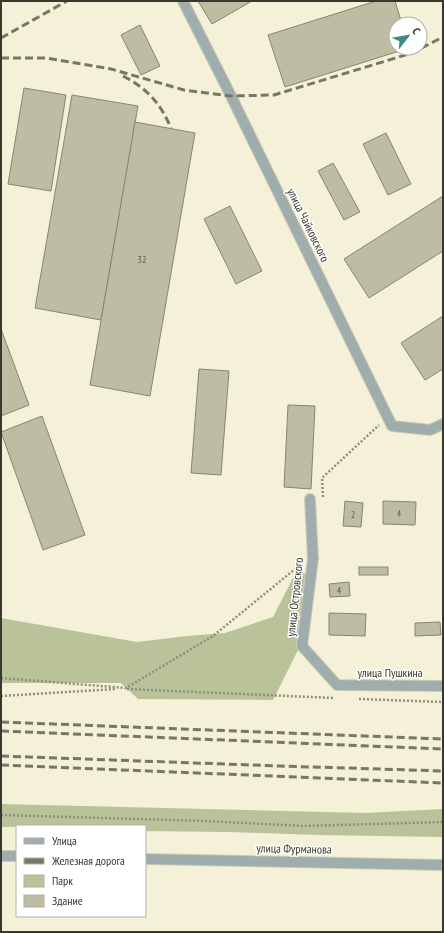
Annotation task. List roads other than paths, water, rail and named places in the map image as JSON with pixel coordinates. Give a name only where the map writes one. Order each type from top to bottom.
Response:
[{"type":"street","name":"улица Чайковского","points":[[183,1],[235,103],[392,426],[430,430],[443,424]]},
{"type":"street","name":"улица Островского","points":[[310,499],[313,559],[302,646],[337,685]]},
{"type":"street","name":"улица Пушкина","points":[[337,685],[443,686]]},
{"type":"street","points":[[1,856],[16,856]]},
{"type":"street","name":"улица Фурманова","points":[[146,859],[443,865]]},
{"type":"railway","points":[[1,38],[67,1]]},
{"type":"railway","points":[[1,58],[46,58],[111,69],[184,90],[231,96],[274,95],[412,53],[443,37]]},
{"type":"railway","points":[[123,76],[140,86],[158,104],[171,128]]},
{"type":"railway","points":[[1,722],[443,739]]},
{"type":"railway","points":[[1,731],[443,749]]},
{"type":"railway","points":[[1,756],[443,771]]},
{"type":"railway","points":[[1,765],[443,783]]}]
